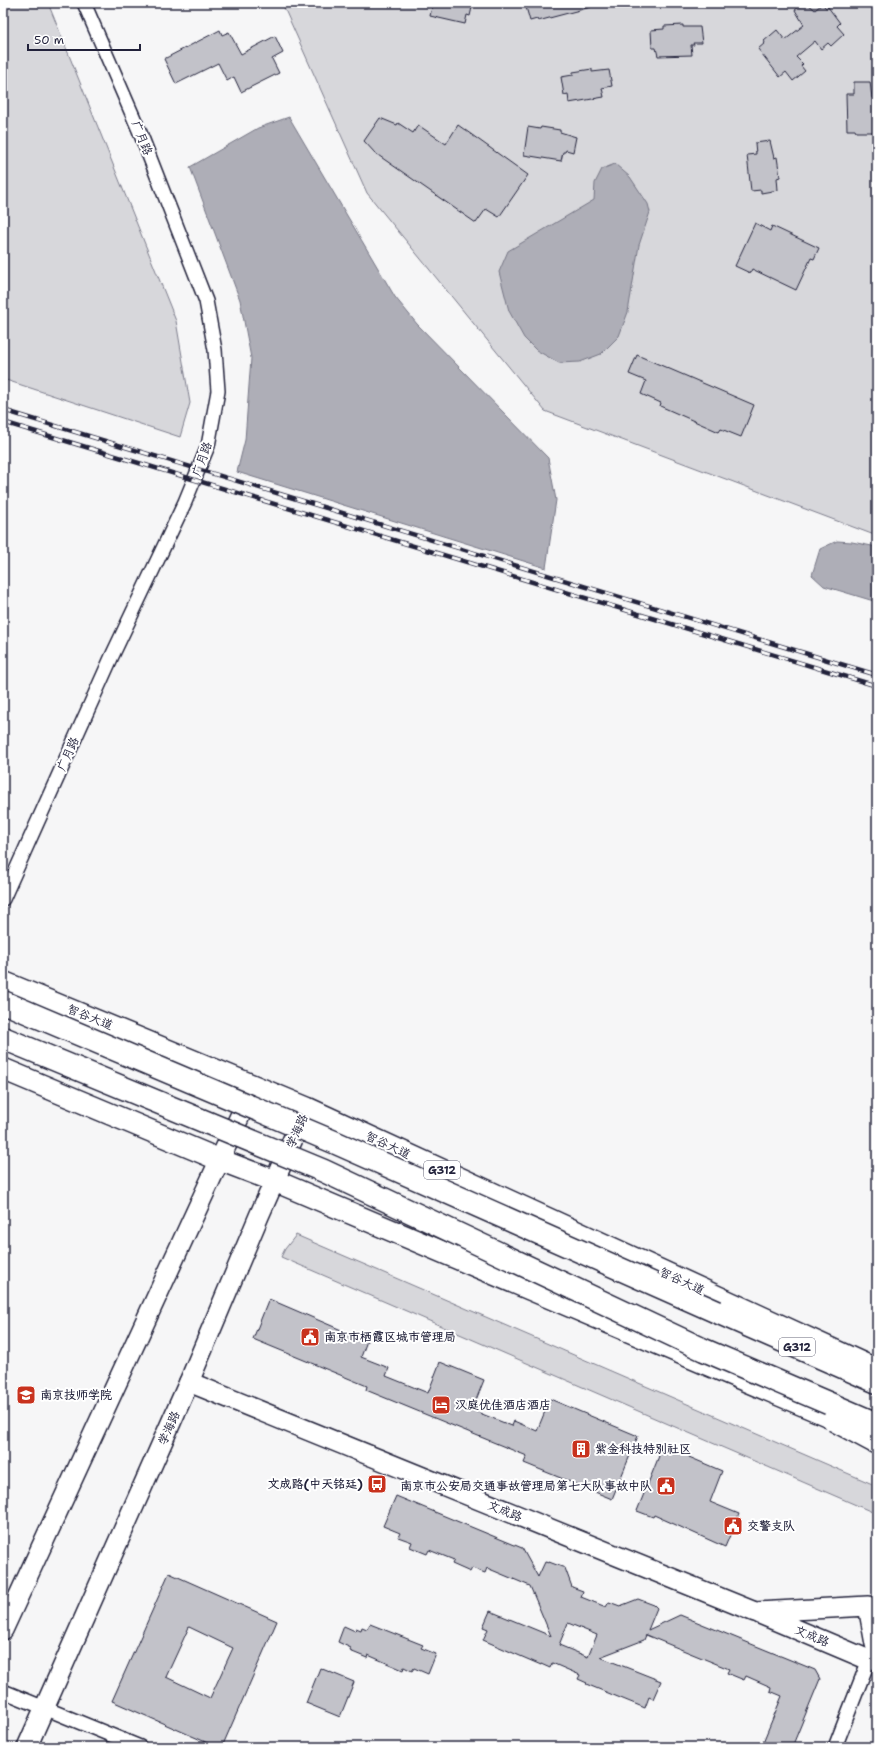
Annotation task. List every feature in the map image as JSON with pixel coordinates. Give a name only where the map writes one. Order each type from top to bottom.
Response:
[{"type":"highway","name":"智谷大道","points":[[3,1002],[334,1142],[877,1382]]},
{"type":"highway","points":[[3,1038],[324,1171],[704,1350],[877,1424]]},
{"type":"highway","points":[[717,1312],[877,1371]]},
{"type":"highway","points":[[704,1350],[877,1443]]},
{"type":"main road","name":"智谷大道","points":[[3,982],[307,1108],[877,1371]]},
{"type":"main road","points":[[3,1069],[220,1160],[275,1181],[877,1437]]},
{"type":"main road","points":[[3,1630],[254,1085]]},
{"type":"main road","name":"学海路","points":[[27,1747],[190,1382],[307,1108]]},
{"type":"main road","name":"文成路","points":[[190,1382],[755,1612],[874,1650],[873,1608],[755,1612]]},
{"type":"street","name":"广月路","points":[[3,899],[112,656],[185,502],[208,446],[218,391],[215,350],[206,301],[139,130],[84,3]]},
{"type":"street","points":[[835,1747],[874,1650]]},
{"type":"street","points":[[3,1691],[140,1747]]},
{"type":"shaded area","points":[[3,3],[48,3],[176,321],[190,403],[180,437],[3,379]]},
{"type":"shaded area","points":[[282,3],[877,3],[877,536],[545,411],[367,193]]},
{"type":"shaded area","points":[[289,117],[395,297],[417,324],[548,458],[556,500],[546,568],[237,472],[245,440],[251,358],[240,300],[190,167],[258,128]]},
{"type":"shaded area","points":[[615,164],[630,177],[648,204],[650,212],[639,245],[628,312],[619,336],[601,354],[580,362],[559,363],[536,350],[524,338],[509,311],[499,272],[508,251],[594,200],[595,183],[602,169]]},
{"type":"shaded area","points":[[837,541],[852,542],[877,547],[877,602],[824,586],[812,575],[820,549]]},
{"type":"shaded area","points":[[296,1235],[877,1486],[877,1514],[281,1257],[285,1249]]},
{"type":"building","points":[[433,3],[473,3],[470,16],[467,15],[465,24],[430,16]]},
{"type":"building","points":[[538,3],[591,3],[591,7],[538,21],[537,19],[530,21],[526,7]]},
{"type":"building","points":[[804,3],[807,3],[815,10],[822,4],[826,8],[828,7],[840,23],[837,26],[844,34],[831,46],[828,43],[821,49],[815,41],[796,57],[803,64],[801,66],[805,71],[793,81],[786,72],[780,77],[758,49],[765,43],[764,41],[777,30],[785,40],[804,25],[795,10]]},
{"type":"building","points":[[683,25],[683,27],[700,27],[702,43],[693,43],[694,45],[691,45],[692,55],[658,56],[656,48],[652,48],[651,30],[664,29],[664,26]]},
{"type":"building","points":[[220,30],[222,35],[229,32],[241,54],[275,36],[283,53],[272,59],[279,73],[241,92],[234,77],[227,81],[218,63],[176,84],[164,59]]},
{"type":"building","points":[[592,69],[592,72],[609,70],[612,86],[602,88],[604,97],[569,103],[568,94],[564,95],[561,77],[573,75],[573,72]]},
{"type":"building","points":[[854,82],[870,82],[872,98],[876,98],[877,119],[874,119],[875,132],[856,132],[855,130],[847,130],[846,94],[854,94]]},
{"type":"building","points":[[380,118],[397,125],[398,123],[413,133],[418,125],[446,144],[458,125],[528,175],[499,217],[486,209],[476,223],[375,153],[364,141]]},
{"type":"building","points":[[528,127],[540,129],[541,127],[560,130],[560,132],[576,137],[573,152],[566,150],[563,152],[561,161],[524,155]]},
{"type":"building","points":[[770,141],[774,158],[777,157],[780,177],[777,178],[778,190],[761,193],[761,190],[751,191],[747,155],[756,154],[755,143]]},
{"type":"building","points":[[755,223],[770,231],[772,226],[819,248],[814,259],[811,258],[796,290],[752,269],[750,273],[735,266]]},
{"type":"building","points":[[637,355],[754,405],[741,437],[721,429],[719,432],[660,406],[661,403],[641,394],[646,381],[629,374]]},
{"type":"building","points":[[269,1299],[367,1341],[361,1357],[389,1368],[386,1376],[428,1393],[440,1362],[484,1380],[472,1410],[512,1426],[514,1421],[537,1431],[550,1399],[638,1436],[612,1499],[524,1463],[527,1456],[366,1390],[367,1386],[253,1339]]},
{"type":"building","points":[[663,1443],[690,1454],[689,1457],[722,1471],[710,1502],[739,1514],[725,1547],[654,1515],[653,1517],[637,1511]]},
{"type":"building","points":[[396,1496],[522,1548],[538,1577],[545,1562],[565,1568],[572,1587],[583,1591],[581,1597],[606,1607],[609,1602],[620,1606],[638,1599],[654,1605],[657,1608],[648,1630],[680,1615],[815,1670],[820,1679],[792,1747],[761,1747],[782,1696],[770,1691],[771,1687],[746,1676],[744,1680],[727,1673],[729,1669],[646,1635],[644,1640],[600,1657],[661,1681],[653,1699],[649,1697],[645,1708],[586,1684],[587,1683],[578,1679],[580,1675],[552,1663],[550,1668],[541,1665],[483,1640],[488,1629],[483,1627],[490,1611],[551,1636],[530,1586],[487,1568],[485,1573],[472,1568],[470,1572],[452,1564],[454,1560],[429,1550],[427,1554],[410,1547],[412,1542],[398,1537],[400,1533],[383,1526]],"holes":[[[568,1623],[597,1635],[588,1657],[559,1645]]]},
{"type":"building","points":[[169,1573],[277,1621],[222,1747],[217,1747],[112,1701]],"holes":[[[189,1627],[233,1648],[210,1698],[166,1677]]]},
{"type":"building","points":[[370,1624],[423,1645],[421,1648],[436,1654],[428,1674],[414,1668],[412,1671],[404,1667],[403,1670],[368,1655],[367,1658],[350,1651],[351,1648],[338,1642],[344,1626],[355,1631],[356,1628],[361,1630],[362,1627],[367,1629]]},
{"type":"building","points":[[320,1668],[354,1682],[340,1717],[306,1703]]},
{"type":"railway","points":[[3,410],[877,675]]},
{"type":"railway","points":[[3,422],[877,686]]},
{"type":"place","name":"南京市栖霞区城市管理局","points":[[310,1337]]},
{"type":"place","name":"南京技师学院","points":[[26,1395]]},
{"type":"place","name":"汉庭优佳酒店酒店","points":[[441,1405]]},
{"type":"place","name":"紫金科技特别社区","points":[[581,1449]]},
{"type":"place","name":"文成路(中天铭廷)","points":[[377,1484]]},
{"type":"place","name":"南京市公安局交通事故管理局第七大队事故中队","points":[[666,1486]]},
{"type":"place","name":"交警支队","points":[[733,1526]]}]
